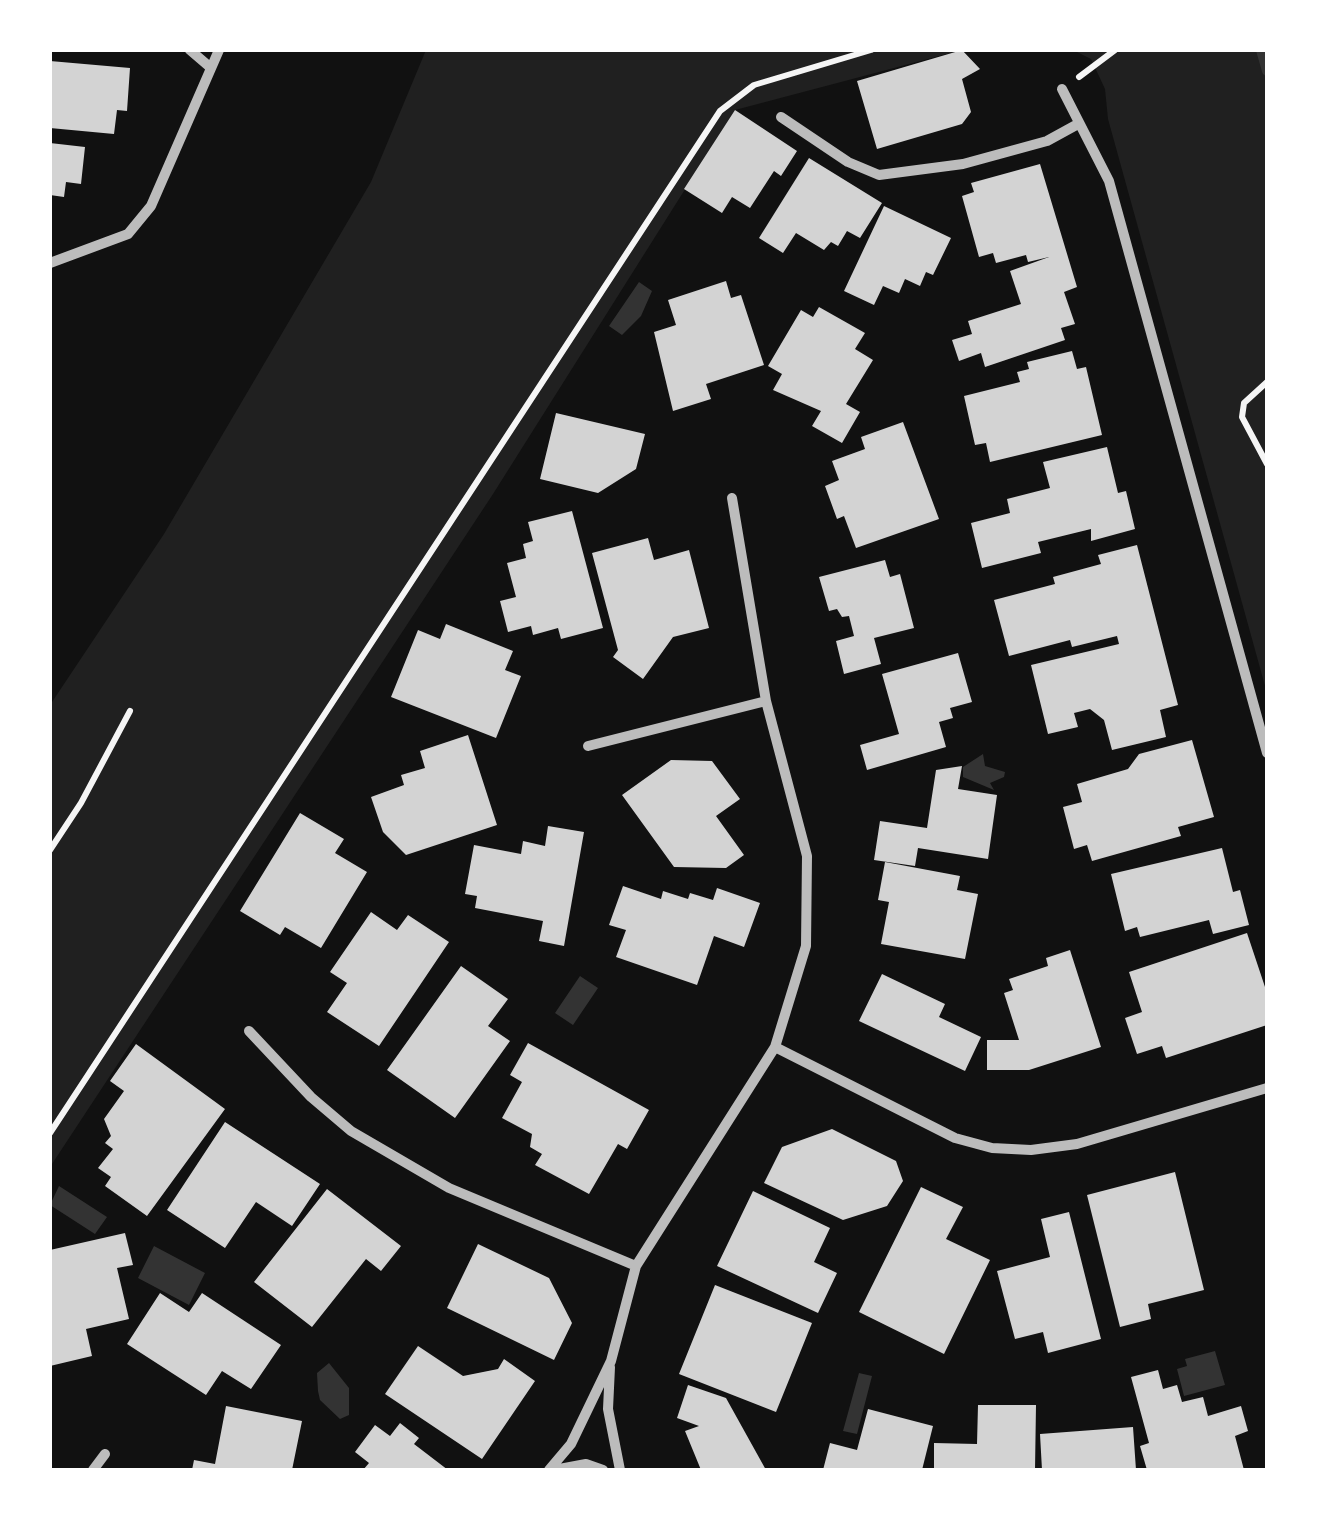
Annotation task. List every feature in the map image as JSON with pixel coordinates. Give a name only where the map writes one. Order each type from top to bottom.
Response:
[{"type":"street","points":[[190,50],[211,68]]},
{"type":"street","points":[[50,262],[128,234],[152,206],[219,50]]},
{"type":"street","points":[[1062,89],[1109,182],[1267,754]]},
{"type":"street","points":[[780,116],[848,162],[879,175],[963,164],[1047,141],[1078,124]]},
{"type":"street","points":[[552,1470],[571,1444],[611,1361],[636,1266],[691,1173],[775,1048],[806,946],[810,904],[808,856],[766,702],[732,498]]},
{"type":"street","points":[[588,746],[766,702]]},
{"type":"street","points":[[249,1031],[310,1097],[352,1131],[449,1188],[636,1266]]},
{"type":"street","points":[[775,1048],[955,1138],[992,1148],[1031,1150],[1078,1144],[1267,1088]]},
{"type":"street","points":[[611,1361],[608,1409],[620,1470]]},
{"type":"street","points":[[93,1470],[104,1454]]},
{"type":"street","points":[[552,1470],[586,1464],[603,1470]]},
{"type":"path","points":[[50,1133],[720,111],[754,85],[871,50]]},
{"type":"path","points":[[1062,89],[1115,50]]},
{"type":"path","points":[[1267,382],[1244,403],[1242,417],[1267,464]]},
{"type":"path","points":[[50,850],[81,803],[130,711]]},
{"type":"shaded area","points":[[426,50],[962,50],[735,110],[493,494],[50,1167],[50,705],[164,534],[371,182]]},
{"type":"shaded area","points":[[1073,50],[1267,50],[1267,693],[1108,119],[1105,89],[1091,59]]},
{"type":"shaded area","points":[[639,282],[652,291],[641,316],[622,335],[609,326]]},
{"type":"shaded area","points":[[983,754],[985,766],[1005,772],[1004,777],[990,783],[994,790],[963,777],[963,767]]},
{"type":"shaded area","points":[[580,976],[598,988],[573,1025],[555,1013]]},
{"type":"shaded area","points":[[59,1186],[107,1217],[95,1234],[50,1205]]},
{"type":"shaded area","points":[[154,1246],[205,1273],[189,1305],[138,1278]]},
{"type":"shaded area","points":[[1215,1351],[1225,1385],[1184,1396],[1177,1369],[1187,1366],[1185,1359]]},
{"type":"shaded area","points":[[329,1363],[349,1388],[349,1415],[340,1419],[320,1400],[318,1391],[317,1373]]},
{"type":"shaded area","points":[[859,1373],[872,1376],[857,1434],[843,1431]]},
{"type":"building","points":[[962,50],[980,69],[962,79],[971,112],[962,124],[877,149],[857,81]]},
{"type":"building","points":[[50,61],[130,68],[127,111],[117,110],[114,134],[50,128]]},
{"type":"building","points":[[735,110],[797,151],[781,176],[774,171],[750,208],[732,197],[722,213],[684,189]]},
{"type":"building","points":[[50,143],[85,147],[81,184],[66,182],[64,197],[50,195]]},
{"type":"building","points":[[809,158],[882,203],[860,238],[847,231],[838,246],[831,242],[824,250],[796,233],[783,253],[759,238]]},
{"type":"building","points":[[1040,164],[1077,287],[1064,292],[1075,324],[1061,328],[1065,340],[985,367],[981,353],[959,361],[952,340],[972,334],[968,321],[1021,304],[1010,271],[1049,257],[1028,262],[1026,255],[996,263],[993,253],[979,257],[962,196],[974,192],[971,183]]},
{"type":"building","points":[[884,206],[951,238],[933,275],[926,272],[920,286],[905,279],[899,293],[883,286],[874,305],[844,291]]},
{"type":"building","points":[[726,281],[731,298],[741,295],[764,365],[706,384],[711,399],[673,411],[654,332],[676,325],[668,300]]},
{"type":"building","points":[[819,307],[865,333],[855,349],[873,360],[846,404],[860,412],[842,443],[812,426],[821,411],[773,390],[782,374],[768,366],[801,310],[813,317]]},
{"type":"building","points":[[1072,351],[1077,369],[1086,367],[1102,435],[990,462],[986,443],[975,445],[964,396],[1020,382],[1017,372],[1029,369],[1027,362]]},
{"type":"building","points":[[556,413],[645,434],[636,469],[598,493],[540,479]]},
{"type":"building","points":[[903,422],[939,519],[856,548],[844,516],[837,519],[825,486],[839,480],[832,461],[865,449],[861,437]]},
{"type":"building","points":[[1107,447],[1118,493],[1126,491],[1135,529],[1091,541],[1091,529],[1038,542],[1041,553],[982,568],[971,523],[1010,513],[1007,499],[1050,488],[1043,462]]},
{"type":"building","points":[[572,511],[603,628],[561,639],[558,628],[533,635],[531,626],[508,632],[500,601],[516,597],[507,563],[526,558],[523,544],[533,541],[528,522]]},
{"type":"building","points":[[648,538],[654,560],[689,550],[709,628],[673,637],[643,679],[613,657],[618,650],[592,553]]},
{"type":"building","points":[[1137,545],[1178,705],[1160,710],[1166,737],[1112,750],[1104,720],[1090,709],[1074,713],[1078,727],[1048,734],[1031,665],[1119,644],[1117,636],[1072,647],[1070,640],[1009,656],[994,600],[1055,584],[1053,577],[1101,564],[1098,555]]},
{"type":"building","points":[[885,560],[890,577],[900,574],[914,628],[874,638],[881,664],[844,674],[836,641],[854,636],[849,616],[842,617],[837,609],[829,611],[819,577]]},
{"type":"building","points":[[446,624],[513,651],[505,670],[521,676],[496,738],[391,697],[418,630],[440,639]]},
{"type":"building","points":[[958,653],[972,702],[950,708],[953,718],[939,722],[946,747],[867,770],[860,745],[899,734],[882,674]]},
{"type":"building","points":[[468,735],[497,825],[406,855],[383,832],[371,797],[404,785],[401,775],[425,768],[420,751]]},
{"type":"building","points":[[1192,740],[1214,817],[1178,827],[1181,836],[1092,861],[1087,845],[1074,849],[1063,807],[1082,802],[1077,784],[1128,769],[1139,754]]},
{"type":"building","points":[[671,760],[712,761],[740,799],[716,816],[744,855],[726,868],[674,867],[622,795]]},
{"type":"building","points":[[962,766],[958,789],[997,795],[988,859],[918,848],[915,866],[874,860],[880,821],[927,828],[936,770]]},
{"type":"building","points":[[300,813],[344,839],[335,853],[367,872],[321,948],[285,927],[280,935],[240,911]]},
{"type":"building","points":[[548,826],[584,832],[564,946],[539,941],[543,921],[475,908],[477,896],[465,894],[474,845],[521,854],[523,841],[545,846]]},
{"type":"building","points":[[1222,848],[1233,892],[1240,890],[1249,925],[1213,934],[1209,920],[1140,937],[1137,927],[1125,931],[1111,874]]},
{"type":"building","points":[[885,862],[960,876],[957,890],[978,894],[965,959],[881,944],[889,902],[878,900]]},
{"type":"building","points":[[623,886],[661,899],[663,891],[688,899],[690,893],[713,900],[717,888],[760,903],[744,947],[714,936],[697,985],[616,957],[626,930],[609,925]]},
{"type":"building","points":[[371,912],[397,930],[408,915],[449,942],[379,1046],[327,1012],[347,983],[330,972]]},
{"type":"building","points":[[1247,933],[1267,993],[1267,1025],[1166,1058],[1162,1046],[1137,1054],[1125,1018],[1142,1012],[1129,972]]},
{"type":"building","points":[[1070,950],[1101,1047],[1029,1070],[987,1070],[987,1040],[1019,1040],[1004,993],[1013,990],[1009,979],[1048,966],[1046,958]]},
{"type":"building","points":[[461,966],[508,999],[488,1026],[510,1041],[455,1118],[387,1070]]},
{"type":"building","points":[[882,974],[945,1004],[939,1017],[981,1037],[965,1071],[859,1021]]},
{"type":"building","points":[[528,1043],[649,1110],[627,1149],[618,1144],[589,1194],[535,1165],[542,1154],[530,1147],[532,1134],[502,1118],[522,1082],[510,1075]]},
{"type":"building","points":[[136,1044],[225,1109],[147,1216],[105,1186],[111,1177],[98,1168],[113,1149],[105,1143],[111,1136],[104,1119],[124,1091],[110,1081]]},
{"type":"building","points":[[225,1122],[320,1184],[292,1226],[256,1202],[225,1248],[167,1210]]},
{"type":"building","points":[[832,1129],[896,1161],[903,1181],[887,1206],[843,1220],[764,1183],[782,1147]]},
{"type":"building","points":[[1175,1172],[1204,1290],[1148,1304],[1151,1319],[1120,1327],[1087,1195]]},
{"type":"building","points":[[921,1187],[963,1207],[946,1239],[990,1260],[944,1354],[859,1312]]},
{"type":"building","points":[[327,1189],[401,1246],[381,1271],[366,1259],[312,1327],[254,1282]]},
{"type":"building","points":[[753,1191],[830,1228],[814,1262],[837,1273],[818,1313],[717,1266]]},
{"type":"building","points":[[1069,1212],[1101,1339],[1048,1353],[1043,1332],[1015,1339],[997,1271],[1050,1257],[1041,1219]]},
{"type":"building","points":[[125,1233],[133,1265],[117,1268],[129,1319],[86,1329],[92,1356],[50,1366],[50,1250]]},
{"type":"building","points":[[478,1244],[549,1278],[572,1323],[554,1360],[447,1308]]},
{"type":"building","points":[[715,1285],[812,1323],[776,1412],[679,1374]]},
{"type":"building","points":[[160,1293],[189,1312],[202,1293],[281,1345],[251,1389],[222,1371],[206,1395],[127,1344]]},
{"type":"building","points":[[418,1346],[463,1376],[498,1369],[504,1359],[535,1381],[482,1459],[385,1394]]},
{"type":"building","points":[[1158,1370],[1163,1389],[1177,1385],[1182,1402],[1203,1397],[1208,1416],[1241,1406],[1248,1431],[1235,1436],[1244,1470],[1147,1470],[1140,1446],[1149,1443],[1131,1377]]},
{"type":"building","points":[[688,1385],[726,1398],[766,1470],[701,1470],[685,1431],[699,1426],[677,1418]]},
{"type":"building","points":[[978,1405],[1036,1405],[1035,1470],[934,1470],[934,1443],[977,1444]]},
{"type":"building","points":[[226,1406],[302,1421],[292,1470],[192,1470],[194,1460],[215,1464]]},
{"type":"building","points":[[868,1409],[933,1426],[922,1470],[823,1470],[830,1443],[857,1450]]},
{"type":"building","points":[[400,1423],[419,1438],[414,1444],[448,1470],[363,1470],[369,1463],[355,1452],[375,1425],[390,1436]]},
{"type":"building","points":[[1133,1427],[1136,1470],[1042,1470],[1040,1434]]},
{"type":"waterway","points":[[1261,50],[1267,71]]}]
